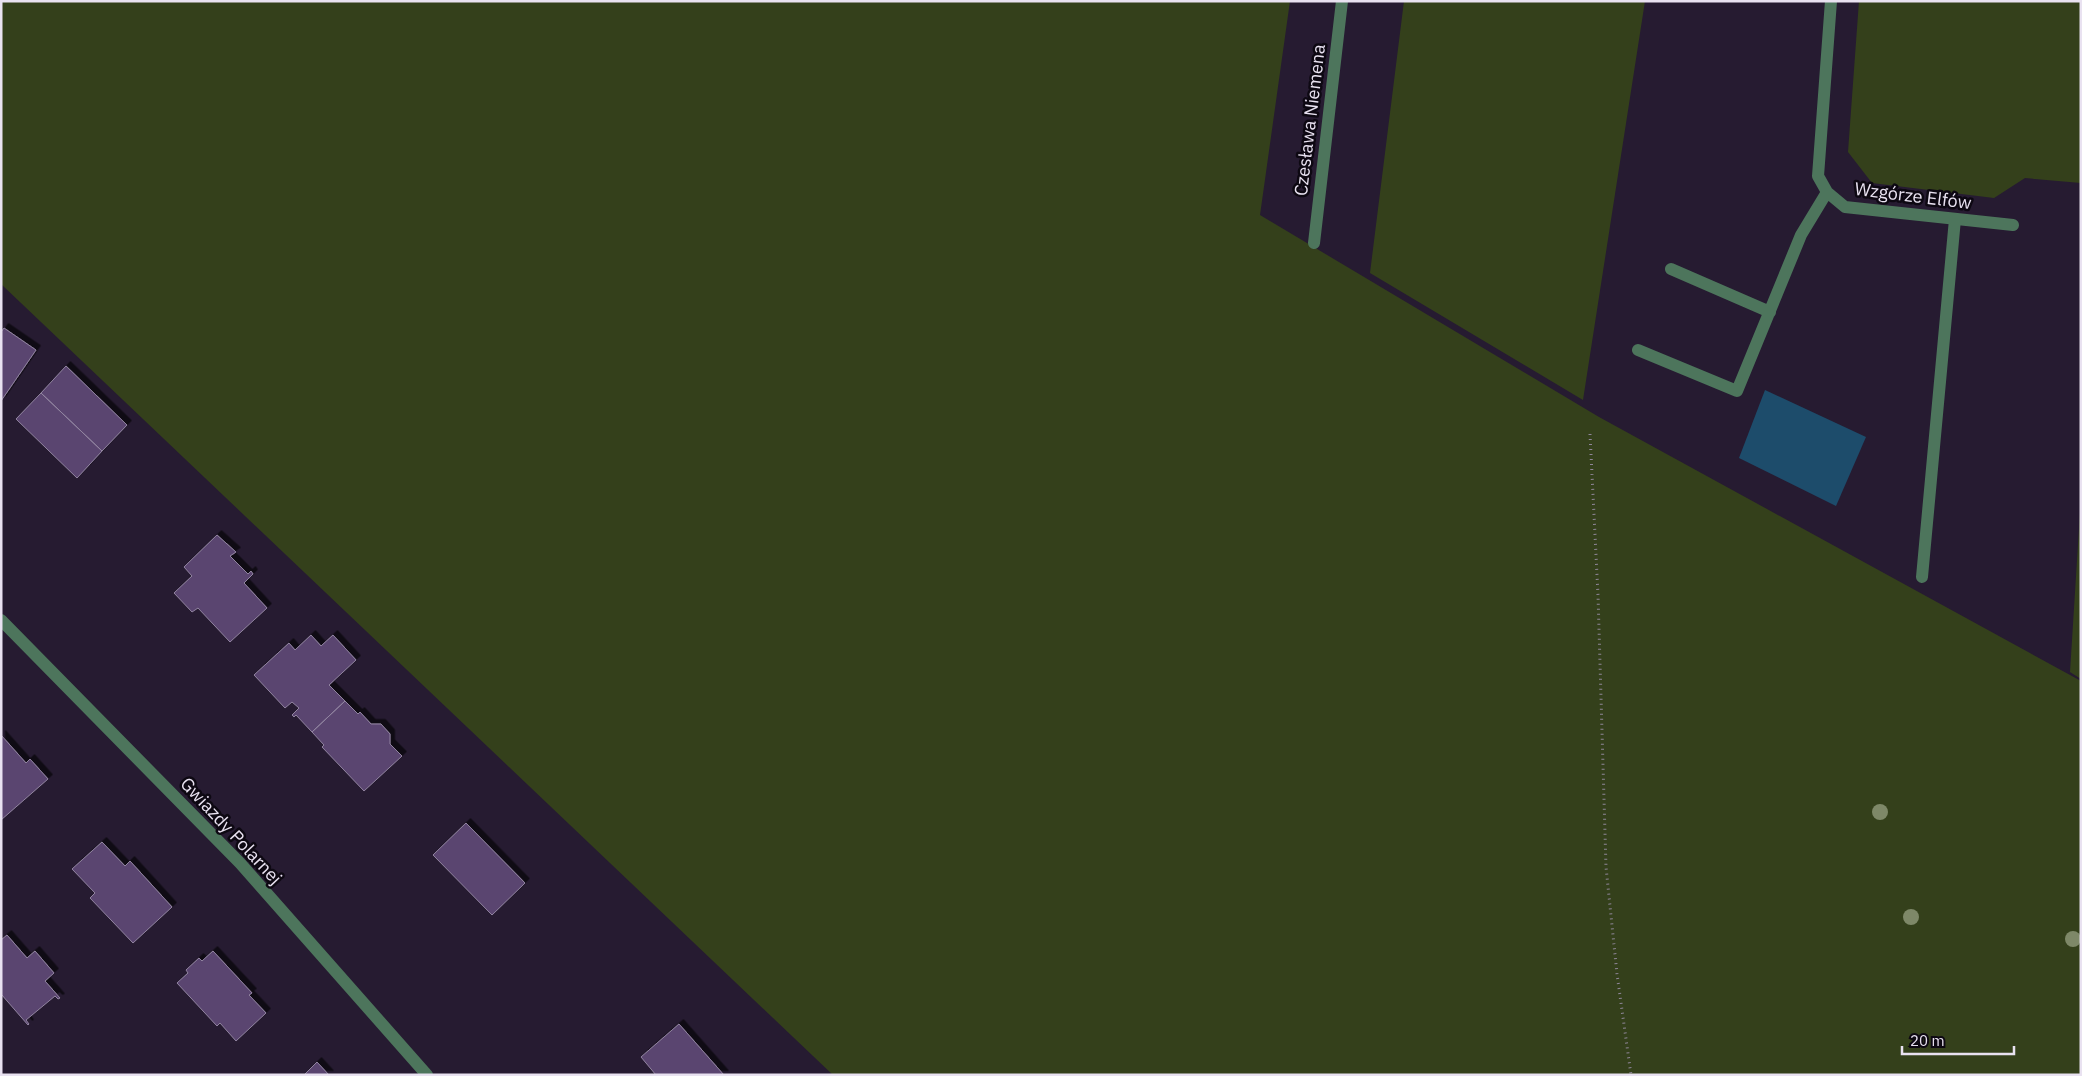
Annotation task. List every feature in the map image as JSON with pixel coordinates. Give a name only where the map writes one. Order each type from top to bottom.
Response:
[{"type":"street","name":"Czesława Niemena","points":[[1314,243],[1342,1]]},
{"type":"street","points":[[1638,350],[1737,391],[1801,235],[1827,192],[1818,176],[1831,1]]},
{"type":"street","name":"Wzgórze Elfów","points":[[1827,192],[1845,207],[2013,225]]},
{"type":"street","points":[[1922,577],[1955,219]]},
{"type":"street","points":[[1671,269],[1770,312]]},
{"type":"street","name":"Gwiazdy Polarnej","points":[[1,620],[240,863],[427,1075]]},
{"type":"path","points":[[1590,434],[1599,605],[1606,867],[1617,974],[1631,1075]]},
{"type":"green space","points":[[1,1],[1290,1],[1260,215],[1599,417],[2081,681],[2081,1075],[833,1075],[1,284]]},
{"type":"green space","points":[[1404,1],[1645,1],[1583,400],[1370,273]]},
{"type":"green space","points":[[1859,1],[2081,1],[2081,183],[2025,178],[1994,198],[1872,183],[1848,152]]},
{"type":"green space","points":[[2081,497],[2081,679],[2070,672]]},
{"type":"water","points":[[1765,390],[1866,437],[1836,506],[1739,458]]},
{"type":"building","points":[[4,328],[36,350],[1,401],[1,332]]},
{"type":"building","points":[[66,366],[127,425],[102,451],[41,393]]},
{"type":"building","points":[[41,393],[102,451],[77,478],[16,419]]},
{"type":"building","points":[[217,535],[236,552],[230,556],[248,574],[251,571],[253,574],[244,583],[267,608],[230,642],[198,608],[192,612],[174,593],[192,576],[184,567]]},
{"type":"building","points":[[311,635],[321,646],[333,635],[356,660],[329,685],[345,701],[312,732],[296,715],[294,717],[292,715],[299,708],[292,702],[285,708],[254,675],[289,643],[295,650]]},
{"type":"building","points":[[345,701],[358,714],[360,712],[371,724],[381,724],[390,734],[390,744],[402,756],[364,791],[322,747],[324,745],[312,732]]},
{"type":"building","points":[[1,735],[26,763],[30,759],[48,779],[1,820]]},
{"type":"building","points":[[466,823],[525,883],[492,915],[433,855]]},
{"type":"building","points":[[102,842],[125,866],[130,861],[172,907],[133,943],[90,898],[95,893],[72,869]]},
{"type":"building","points":[[7,935],[27,958],[35,951],[54,973],[45,981],[60,998],[58,999],[55,996],[26,1020],[28,1025],[1,994],[1,940]]},
{"type":"building","points":[[213,951],[252,993],[249,995],[266,1013],[236,1041],[220,1023],[217,1026],[177,983],[188,973],[186,970],[199,958],[202,961]]},
{"type":"building","points":[[679,1024],[724,1075],[656,1075],[641,1057]]},
{"type":"building","points":[[317,1062],[329,1075],[304,1075]]}]
